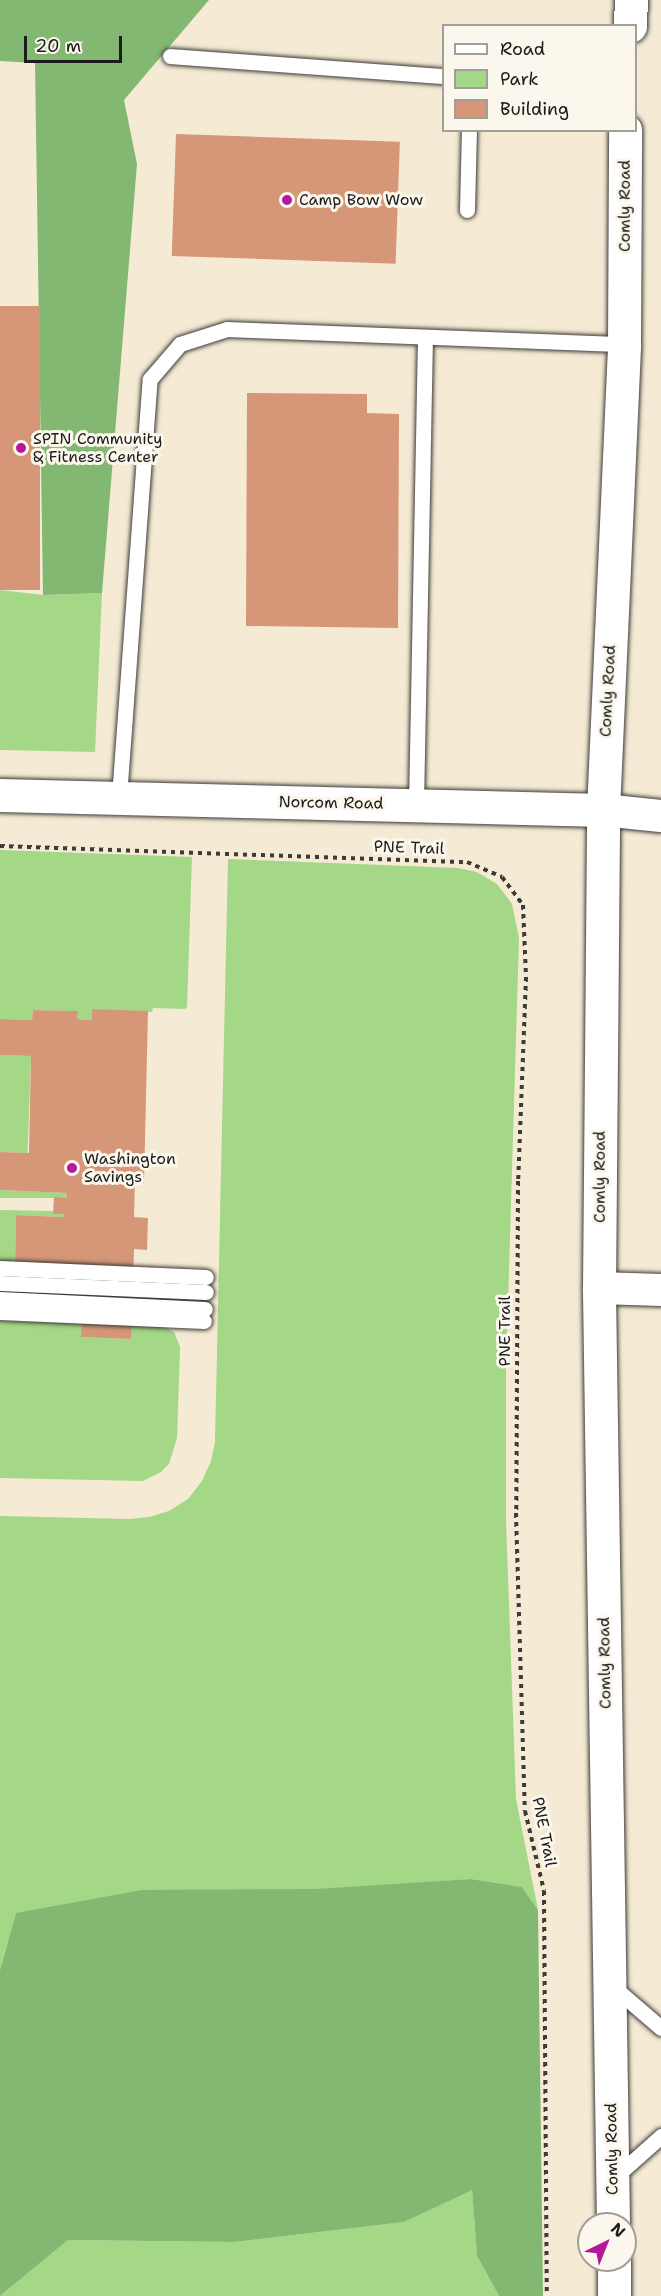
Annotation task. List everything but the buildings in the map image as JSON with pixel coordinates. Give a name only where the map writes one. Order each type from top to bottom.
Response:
[{"type":"street","points":[[630,24],[631,0]]},
{"type":"street","name":"Comly Road","points":[[613,2212],[599,1288],[603,810],[624,344],[625,132]]},
{"type":"street","name":"Norcom Road","points":[[0,795],[603,810],[661,816]]},
{"type":"street","points":[[599,1288],[661,1290]]},
{"type":"street","points":[[614,2272],[614,2296]]},
{"type":"lane","points":[[170,57],[442,75]]},
{"type":"lane","points":[[467,210],[470,132]]},
{"type":"lane","points":[[119,797],[150,379],[180,344],[227,329],[624,344]]},
{"type":"lane","points":[[416,805],[425,337]]},
{"type":"lane","points":[[0,1268],[206,1284],[0,1283]]},
{"type":"lane","points":[[0,1299],[205,1315],[0,1312]]},
{"type":"lane","points":[[609,1984],[661,2028]]},
{"type":"lane","points":[[612,2180],[661,2136]]},
{"type":"path","name":"PNE Trail","points":[[0,846],[467,862],[502,877],[523,905],[526,977],[518,1180],[516,1513],[525,1811],[544,1891],[547,2296]]},
{"type":"green space","points":[[0,0],[209,0],[124,100],[137,164],[102,593],[43,595],[35,63],[0,61]]},
{"type":"green space","points":[[0,590],[43,595],[102,593],[95,752],[0,750]]},
{"type":"green space","points":[[0,850],[192,857],[187,1007],[185,1009],[153,1008],[152,1012],[93,1009],[92,1020],[77,1019],[77,1011],[33,1010],[32,1020],[0,1019]]},
{"type":"green space","points":[[228,859],[458,868],[477,872],[497,884],[512,904],[519,938],[506,1371],[506,1521],[516,1799],[538,1910],[522,1887],[471,1879],[16,1913],[0,1970],[0,1516],[129,1519],[149,1517],[169,1511],[188,1499],[202,1481],[211,1461],[215,1442]]},
{"type":"green space","points":[[0,1055],[31,1056],[28,1153],[0,1152]]},
{"type":"green space","points":[[0,1190],[67,1193],[67,1198],[0,1198]]},
{"type":"green space","points":[[0,1210],[54,1211],[54,1214],[64,1214],[63,1217],[16,1215],[15,1265],[0,1264]]},
{"type":"green space","points":[[0,1321],[81,1323],[81,1337],[131,1339],[131,1324],[159,1325],[174,1332],[180,1347],[177,1438],[169,1464],[161,1472],[143,1481],[0,1478]]},
{"type":"green space","points":[[471,1879],[522,1887],[538,1910],[543,2296],[499,2296],[477,2256],[472,2190],[404,2222],[234,2242],[68,2240],[0,2296],[0,1970],[16,1913],[142,1890],[316,1889]]},
{"type":"green space","points":[[472,2189],[477,2256],[499,2296],[0,2296],[68,2240],[234,2242],[404,2222]]},
{"type":"place","name":"Camp Bow Wow","points":[[287,200]]},
{"type":"place","name":"SPIN Community & Fitness Center","points":[[21,448]]},
{"type":"place","name":"Washington Savings","points":[[72,1168]]}]
